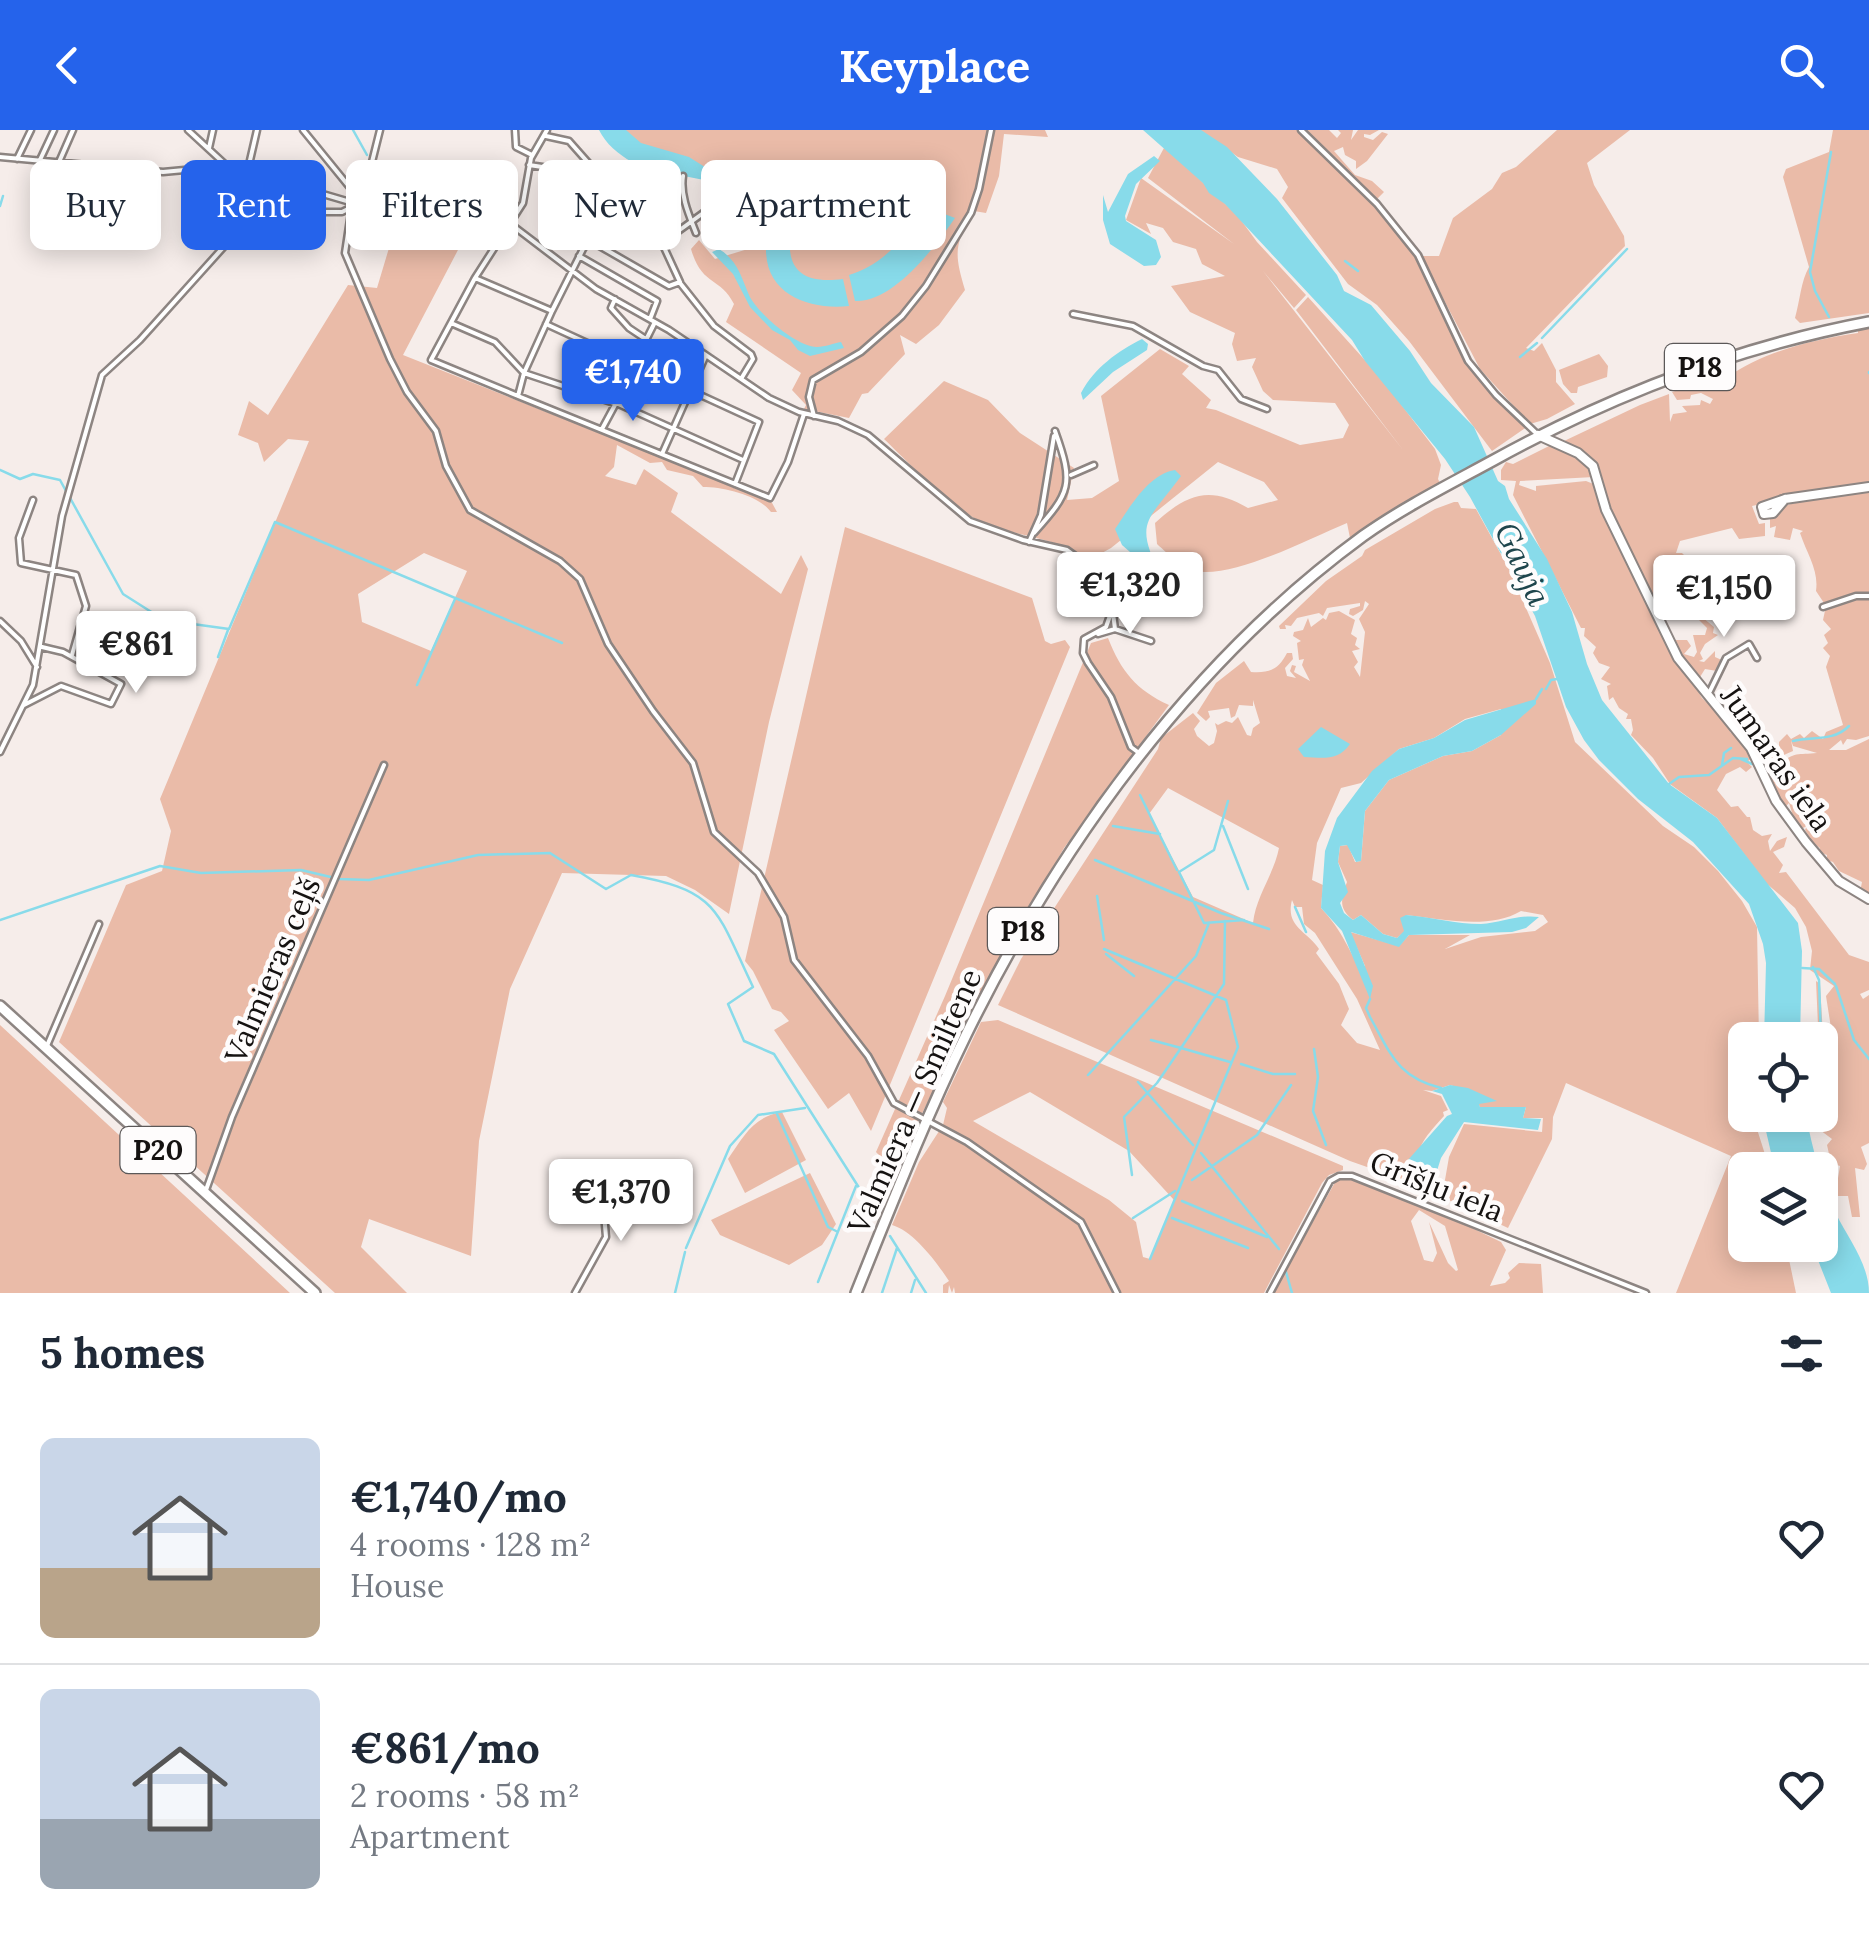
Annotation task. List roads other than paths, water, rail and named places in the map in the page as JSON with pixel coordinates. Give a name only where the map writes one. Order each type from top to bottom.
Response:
[{"type":"main road","name":"Valmiera — Smiltene","points":[[856,1293],[926,1120],[983,1002],[1062,864],[1092,818],[1244,638],[1366,534],[1538,435],[1608,402],[1701,366],[1790,338],[1869,322]]},
{"type":"main road","name":"P20","points":[[0,1006],[315,1293]]},
{"type":"street","points":[[17,159],[31,130]]},
{"type":"street","points":[[40,160],[54,130]]},
{"type":"street","points":[[60,160],[73,130]]},
{"type":"street","points":[[188,130],[221,160]]},
{"type":"street","points":[[209,148],[213,130]]},
{"type":"street","points":[[249,160],[257,130]]},
{"type":"street","points":[[303,130],[346,184]]},
{"type":"street","points":[[373,160],[380,130]]},
{"type":"street","points":[[515,130],[516,147],[532,155]]},
{"type":"street","points":[[814,416],[809,397],[813,380],[861,352],[902,316],[926,286],[970,212],[991,130]]},
{"type":"street","points":[[1301,130],[1377,204],[1418,255],[1468,362],[1538,435]]},
{"type":"street","points":[[518,210],[526,197],[532,155],[546,133],[568,141],[585,160]]},
{"type":"street","points":[[0,157],[30,161]]},
{"type":"street","points":[[529,165],[538,166]]},
{"type":"street","points":[[683,176],[682,186],[696,232]]},
{"type":"street","points":[[0,752],[38,667],[62,516],[102,375],[140,340],[246,221],[268,214],[346,209]]},
{"type":"street","points":[[681,230],[701,216]]},
{"type":"street","points":[[518,229],[572,271],[770,398],[868,435],[970,521],[1029,542],[1058,546],[1083,561],[1096,576],[1116,629]]},
{"type":"street","points":[[346,250],[390,359],[407,392],[436,431],[446,466],[470,510],[560,561],[580,579],[608,644],[693,763],[714,832],[758,873],[784,917],[791,955],[803,976],[868,1056],[894,1104],[1012,1171],[1081,1222],[1117,1293]]},
{"type":"street","points":[[493,250],[431,360],[770,498],[788,462],[804,414]]},
{"type":"street","points":[[518,396],[524,373],[583,250]]},
{"type":"street","points":[[606,250],[669,286],[680,282]]},
{"type":"street","points":[[665,250],[680,282],[713,325],[752,354],[741,379]]},
{"type":"street","points":[[579,256],[657,301],[602,430]]},
{"type":"street","points":[[475,278],[552,311]]},
{"type":"street","points":[[615,299],[611,308],[618,318],[644,338],[633,364]]},
{"type":"street","points":[[1074,314],[1133,326],[1218,370],[1241,400],[1267,409]]},
{"type":"street","points":[[451,323],[495,342],[524,373],[615,403],[744,460]]},
{"type":"street","points":[[546,324],[759,422],[735,484]]},
{"type":"street","points":[[662,454],[706,355]]},
{"type":"street","points":[[1029,542],[1056,509],[1068,477],[1055,431],[1041,515],[1034,534]]},
{"type":"street","name":"Jumaras iela","points":[[1538,435],[1578,453],[1593,466],[1606,510],[1678,658],[1750,748],[1776,801],[1812,850],[1839,881],[1869,899]]},
{"type":"street","points":[[1068,477],[1094,466]]},
{"type":"street","points":[[1762,508],[1785,499],[1869,487]]},
{"type":"street","points":[[33,500],[19,538],[21,562],[76,575],[86,602],[72,656]]},
{"type":"street","points":[[1823,607],[1856,596],[1869,596]]},
{"type":"street","points":[[1098,634],[1112,618],[1112,610]]},
{"type":"street","points":[[0,622],[21,640],[38,667]]},
{"type":"street","points":[[1142,756],[1131,746],[1111,697],[1083,653],[1084,639],[1116,629],[1151,641]]},
{"type":"street","points":[[1710,692],[1726,658],[1749,644],[1758,658]]},
{"type":"street","points":[[24,704],[61,686],[70,686],[93,700],[111,704],[121,684],[72,656],[42,647]]},
{"type":"street","name":"Valmieras ceļš","points":[[205,1193],[232,1117],[384,766]]},
{"type":"street","points":[[46,1048],[99,924]]},
{"type":"street","name":"Grīšļu iela","points":[[1270,1293],[1330,1182],[1338,1176],[1352,1176],[1646,1293]]},
{"type":"street","points":[[576,1293],[606,1237],[601,1178]]},
{"type":"water","points":[[599,130],[626,130],[641,143],[689,157],[701,165],[701,179],[681,175],[681,160],[629,160]]},
{"type":"water","name":"Gauja","points":[[1143,130],[1201,130],[1227,147],[1277,199],[1337,275],[1344,291],[1371,305],[1431,383],[1474,427],[1498,481],[1505,486],[1509,499],[1547,559],[1572,612],[1602,700],[1669,784],[1717,818],[1798,923],[1802,951],[1800,1022],[1764,1022],[1766,963],[1749,904],[1693,842],[1638,799],[1584,740],[1566,707],[1535,616],[1445,459],[1352,340],[1203,183]]},
{"type":"water","points":[[1154,156],[1160,161],[1136,184],[1125,216],[1126,221],[1156,240],[1161,257],[1156,265],[1144,266],[1110,244],[1103,220],[1103,195],[1108,212],[1128,174]]},
{"type":"water","points":[[946,215],[955,218],[946,230]]},
{"type":"water","points":[[720,250],[734,263],[753,302],[779,328],[809,346],[841,342],[844,348],[810,356],[798,350],[750,307],[733,274],[712,252]]},
{"type":"water","points":[[790,250],[794,265],[804,275],[820,280],[843,279],[849,306],[820,305],[794,297],[774,279],[766,251]]},
{"type":"water","points":[[890,250],[931,250],[884,293],[855,301],[849,275]]},
{"type":"water","points":[[1142,339],[1148,344],[1147,350],[1113,372],[1083,400],[1081,393],[1100,368]]},
{"type":"water","points":[[1175,470],[1181,476],[1152,514],[1146,533],[1162,578],[1196,589],[1203,599],[1187,602],[1172,601],[1143,588],[1130,552],[1115,529],[1148,485]]},
{"type":"water","points":[[1536,699],[1536,704],[1501,735],[1472,751],[1443,756],[1389,780],[1365,811],[1361,861],[1356,862],[1347,845],[1340,846],[1338,862],[1348,892],[1340,903],[1344,913],[1353,920],[1361,915],[1383,934],[1397,938],[1404,931],[1400,918],[1406,915],[1481,924],[1539,917],[1526,928],[1512,932],[1409,935],[1399,947],[1351,932],[1373,986],[1370,999],[1342,931],[1321,908],[1325,851],[1337,818],[1372,771],[1399,749],[1434,738],[1465,720]]},
{"type":"water","points":[[1321,727],[1350,744],[1335,756],[1304,757],[1298,749]]},
{"type":"water","points":[[1450,1085],[1497,1101],[1479,1104],[1480,1107],[1526,1107],[1523,1118],[1541,1119],[1538,1130],[1464,1122],[1441,1158],[1430,1193],[1410,1185],[1408,1160],[1452,1114],[1442,1094],[1432,1091]]},
{"type":"water","points":[[1766,1132],[1809,1132],[1814,1152],[1771,1152]]},
{"type":"water","points":[[1838,1218],[1862,1262],[1869,1293],[1831,1293],[1819,1262],[1838,1262]]},
{"type":"waterway","points":[[353,130],[367,155]]},
{"type":"waterway","points":[[1829,317],[1810,272],[1831,152]]},
{"type":"waterway","points":[[0,206],[3,196]]},
{"type":"waterway","points":[[1542,338],[1627,249]]},
{"type":"waterway","points":[[1345,261],[1358,271]]},
{"type":"waterway","points":[[1520,357],[1537,343]]},
{"type":"waterway","points":[[0,470],[20,479],[33,474],[60,480],[66,491]]},
{"type":"waterway","points":[[69,496],[123,594],[164,620],[229,629],[275,522],[562,643]]},
{"type":"waterway","points":[[417,685],[455,599]]},
{"type":"waterway","points":[[218,657],[228,630]]},
{"type":"waterway","points":[[1546,689],[1551,680],[1557,679]]},
{"type":"waterway","points":[[1536,699],[1542,689]]},
{"type":"waterway","points":[[1793,741],[1830,736],[1849,726]]},
{"type":"waterway","points":[[1722,765],[1724,753],[1731,748]]},
{"type":"waterway","points":[[1669,784],[1679,777],[1709,775],[1733,758],[1747,759]]},
{"type":"waterway","points":[[1741,759],[1752,764]]},
{"type":"waterway","points":[[1140,795],[1177,870]]},
{"type":"waterway","points":[[1228,801],[1214,850],[1179,872],[1204,923],[1244,920]]},
{"type":"waterway","points":[[1113,826],[1160,834]]},
{"type":"waterway","points":[[1223,826],[1248,889]]},
{"type":"waterway","points":[[0,920],[160,866],[201,873],[301,870],[339,879],[369,880],[478,855],[550,853],[606,889],[631,875],[682,888],[699,897],[722,922],[753,987],[728,1004],[744,1041],[774,1054],[877,1216]]},
{"type":"waterway","points":[[1095,860],[1269,929]]},
{"type":"waterway","points":[[1097,896],[1104,940]]},
{"type":"waterway","points":[[1295,907],[1306,932]]},
{"type":"waterway","points":[[1225,921],[1224,984],[1181,1048],[1230,1062]]},
{"type":"waterway","points":[[1088,1075],[1196,956],[1209,923]]},
{"type":"waterway","points":[[1104,949],[1226,1000],[1238,1047],[1150,1259]]},
{"type":"waterway","points":[[1106,954],[1134,976]]},
{"type":"waterway","points":[[1813,967],[1819,980],[1820,1022]]},
{"type":"waterway","points":[[1802,968],[1819,969],[1835,984]]},
{"type":"waterway","points":[[1836,986],[1854,1040],[1869,1059]]},
{"type":"waterway","points":[[1370,999],[1366,1008],[1397,1062],[1414,1077],[1441,1088]]},
{"type":"waterway","points":[[1132,1175],[1124,1117],[1157,1083],[1181,1048],[1151,1040]]},
{"type":"waterway","points":[[1314,1049],[1318,1077],[1313,1111],[1326,1145]]},
{"type":"waterway","points":[[1241,1064],[1273,1074],[1295,1074]]},
{"type":"waterway","points":[[1138,1082],[1193,1145]]},
{"type":"waterway","points":[[1192,1180],[1257,1135],[1291,1085]]},
{"type":"waterway","points":[[686,1248],[730,1146],[758,1115],[805,1108]]},
{"type":"waterway","points":[[777,1114],[828,1227],[836,1231]]},
{"type":"waterway","points":[[1201,1153],[1279,1249]]},
{"type":"waterway","points":[[818,1282],[856,1186]]},
{"type":"waterway","points":[[1133,1218],[1175,1191]]},
{"type":"waterway","points":[[1182,1201],[1267,1237]]},
{"type":"waterway","points":[[1172,1218],[1248,1248]]},
{"type":"waterway","points":[[890,1236],[926,1293]]},
{"type":"waterway","points":[[882,1293],[897,1248]]},
{"type":"waterway","points":[[675,1293],[685,1252]]},
{"type":"waterway","points":[[1286,1272],[1292,1293]]},
{"type":"waterway","points":[[911,1293],[915,1280]]}]
